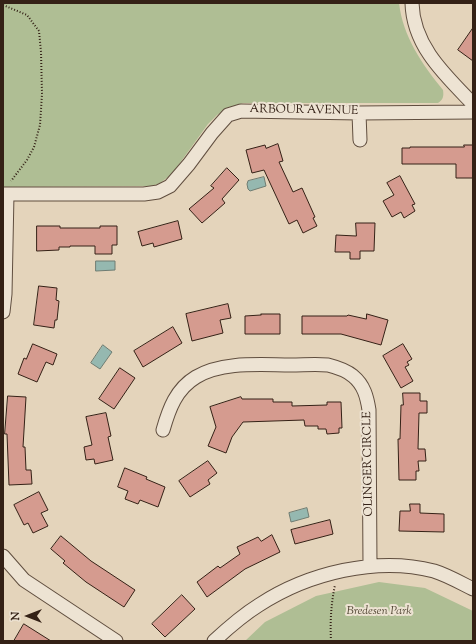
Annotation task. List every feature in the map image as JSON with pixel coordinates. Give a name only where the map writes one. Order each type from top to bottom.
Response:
[{"type":"street","points":[[412,3],[417,31],[428,54],[444,74],[473,104]]},
{"type":"street","name":"ARBOUR AVENUE","points":[[6,191],[144,194],[158,192],[170,186],[180,176],[212,133],[228,115],[242,111],[255,110],[358,113],[473,112]]},
{"type":"street","points":[[358,113],[360,140]]},
{"type":"street","points":[[3,312],[5,294],[6,191]]},
{"type":"street","name":"OLINGER CIRCLE","points":[[163,430],[167,415],[174,400],[183,387],[196,378],[214,370],[232,366],[251,365],[328,365],[352,375],[362,385],[367,397],[369,410],[370,566]]},
{"type":"street","points":[[3,556],[24,580],[116,641]]},
{"type":"street","points":[[214,641],[230,625],[259,604],[289,588],[338,572],[370,566],[410,566],[436,572],[473,589]]},
{"type":"path","points":[[3,5],[27,15],[39,31],[42,94],[40,126],[34,147],[6,191]]},
{"type":"path","points":[[331,641],[331,601],[338,572]]},
{"type":"green space","points":[[3,3],[399,3],[401,15],[409,39],[421,60],[443,90],[443,96],[441,101],[438,103],[243,103],[228,108],[217,115],[208,124],[172,174],[160,183],[152,186],[3,187]]},
{"type":"green space","name":"Bredesen Park","points":[[379,582],[425,588],[473,611],[473,641],[245,641],[265,622],[316,596]]},
{"type":"water","points":[[264,177],[266,186],[250,191],[248,189],[248,181]]},
{"type":"water","points":[[96,261],[115,261],[115,270],[96,271]]},
{"type":"water","points":[[103,345],[112,352],[100,369],[91,363]]},
{"type":"water","points":[[307,508],[309,517],[291,522],[289,513]]},
{"type":"building","points":[[473,28],[473,61],[458,50]]},
{"type":"building","points":[[278,144],[283,161],[279,162],[293,192],[302,188],[315,217],[313,218],[317,226],[303,233],[297,220],[289,224],[264,170],[252,173],[246,150],[265,145],[266,148]]},
{"type":"building","points":[[464,145],[473,145],[473,178],[456,178],[456,164],[402,164],[402,148],[464,147]]},
{"type":"building","points":[[227,168],[239,180],[222,199],[225,203],[202,223],[189,209],[214,188],[211,186]]},
{"type":"building","points":[[400,176],[415,204],[412,205],[415,211],[404,218],[401,212],[392,217],[383,201],[394,195],[387,183]]},
{"type":"building","points":[[178,221],[182,239],[154,247],[153,243],[142,246],[138,232]]},
{"type":"building","points":[[356,223],[375,223],[374,251],[360,251],[360,259],[350,259],[350,252],[335,252],[336,235],[356,236]]},
{"type":"building","points":[[37,226],[60,226],[60,228],[100,228],[100,226],[117,226],[117,245],[112,245],[112,254],[95,254],[95,246],[70,246],[59,247],[59,250],[37,251]]},
{"type":"building","points":[[39,286],[57,288],[56,300],[59,301],[57,320],[55,320],[54,328],[34,325]]},
{"type":"building","points":[[228,304],[231,318],[220,320],[223,333],[192,341],[186,314]]},
{"type":"building","points":[[280,314],[280,334],[245,334],[245,316]]},
{"type":"building","points":[[367,314],[388,320],[381,345],[341,334],[302,334],[302,316],[348,315],[366,319]]},
{"type":"building","points":[[173,327],[182,343],[143,367],[134,351]]},
{"type":"building","points":[[33,344],[57,354],[53,365],[46,362],[37,382],[18,374],[24,358],[26,359]]},
{"type":"building","points":[[403,344],[412,359],[407,362],[409,365],[405,367],[413,381],[401,388],[383,356]]},
{"type":"building","points":[[120,368],[135,378],[114,409],[99,399]]},
{"type":"building","points":[[403,393],[420,393],[420,401],[427,401],[427,413],[419,413],[418,449],[425,449],[426,461],[418,461],[419,471],[416,471],[416,480],[399,480],[398,439],[400,439],[401,405],[403,405]]},
{"type":"building","points":[[8,396],[26,397],[23,447],[25,447],[26,470],[31,470],[32,484],[9,485],[7,434],[5,434]]},
{"type":"building","points":[[241,397],[242,399],[273,399],[273,402],[292,402],[292,406],[327,405],[327,402],[341,402],[342,428],[339,428],[339,433],[327,434],[326,429],[318,429],[318,426],[305,426],[304,420],[243,422],[232,437],[226,453],[208,446],[216,427],[210,407]]},
{"type":"building","points":[[106,413],[111,436],[108,437],[113,460],[95,464],[94,459],[86,460],[84,447],[92,445],[86,417]]},
{"type":"building","points":[[208,461],[217,473],[208,480],[210,484],[190,497],[179,481]]},
{"type":"building","points":[[125,468],[147,477],[146,479],[165,487],[158,507],[140,500],[138,504],[125,499],[128,491],[118,487]]},
{"type":"building","points":[[39,492],[48,510],[41,513],[48,526],[33,533],[28,523],[24,525],[14,505]]},
{"type":"building","points":[[410,504],[420,504],[420,513],[444,514],[444,532],[399,531],[400,511],[410,511]]},
{"type":"building","points":[[330,520],[333,534],[295,544],[291,530]]},
{"type":"building","points":[[272,535],[280,552],[245,569],[207,597],[197,582],[218,566],[220,568],[240,554],[237,547],[258,537],[261,541]]},
{"type":"building","points":[[61,536],[91,561],[135,590],[124,607],[86,582],[63,563],[65,561],[51,549]]},
{"type":"building","points":[[182,595],[195,609],[165,637],[152,624]]},
{"type":"building","points":[[24,624],[51,641],[14,641]]}]
